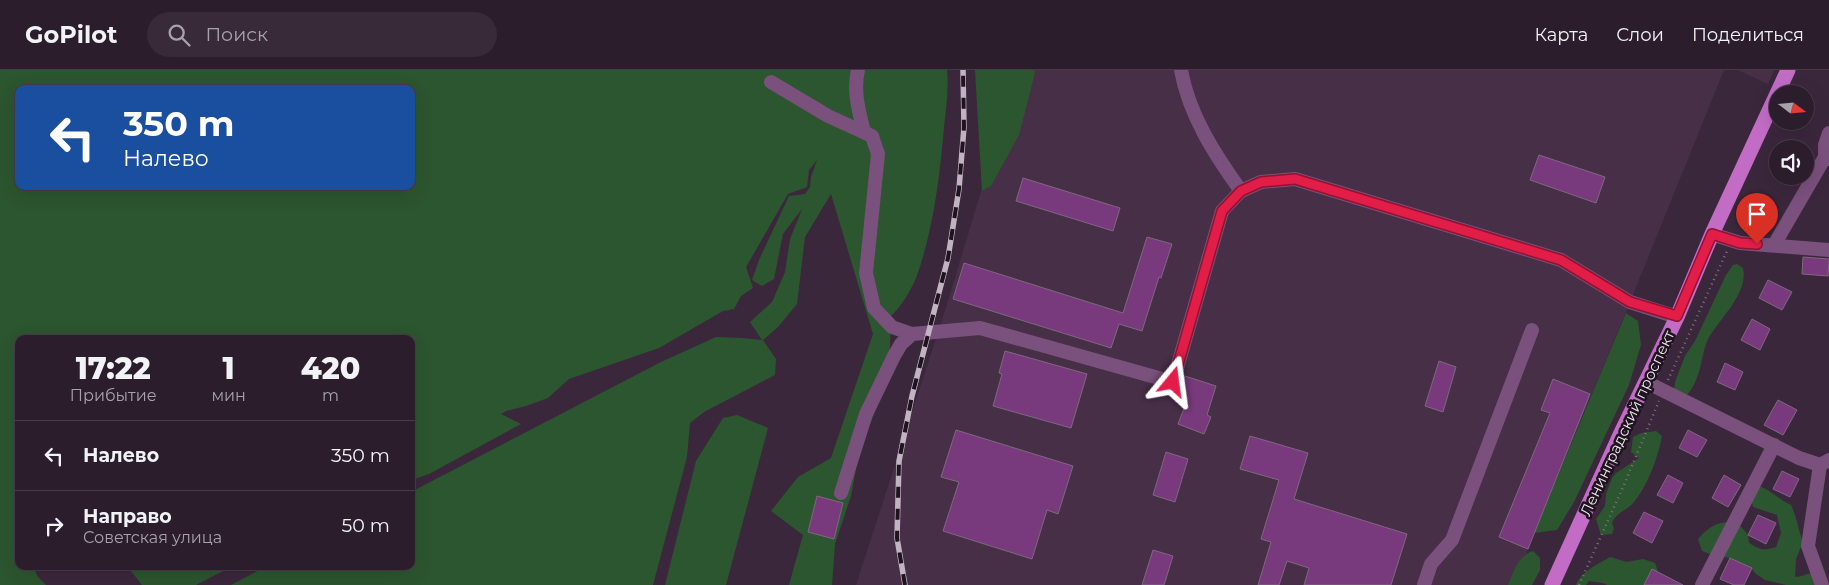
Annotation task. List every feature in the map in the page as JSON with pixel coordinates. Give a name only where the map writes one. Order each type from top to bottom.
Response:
[{"type":"main road","name":"Ленинградский проспект","points":[[1552,585],[1620,435],[1677,316],[1712,234],[1788,70]]},
{"type":"street","points":[[858,70],[856,80],[857,103],[864,132]]},
{"type":"street","points":[[1181,70],[1194,114],[1216,156],[1241,191]]},
{"type":"street","points":[[771,82],[828,116],[872,136],[878,154],[866,274],[874,308],[892,327],[912,334],[980,328],[1173,382],[1222,211],[1241,191],[1261,182],[1295,179],[1561,260],[1630,302],[1677,316]]},
{"type":"street","points":[[1774,245],[1827,158],[1824,146],[1829,133]]},
{"type":"street","points":[[1712,234],[1740,243],[1829,250]]},
{"type":"street","points":[[1424,585],[1430,564],[1452,540],[1532,330]]},
{"type":"street","points":[[841,494],[866,414],[894,356],[901,344],[912,334]]},
{"type":"street","points":[[1646,382],[1799,458],[1825,463],[1808,546],[1822,585]]},
{"type":"street","points":[[1702,585],[1774,445]]},
{"type":"path","points":[[1579,585],[1624,485],[1663,390],[1732,240]]},
{"type":"shaded area","points":[[1018,70],[1724,70],[1513,585],[856,585],[943,317]]},
{"type":"shaded area","points":[[1738,70],[1774,70],[1768,84]]},
{"type":"green space","points":[[0,70],[947,70],[947,91],[938,184],[927,242],[916,278],[905,298],[891,316],[889,375],[859,453],[851,496],[835,544],[832,585],[789,585],[803,535],[771,511],[798,477],[831,458],[873,334],[831,194],[805,237],[797,304],[778,327],[763,340],[776,359],[775,375],[704,412],[690,423],[687,457],[653,585],[231,585],[259,570],[415,570],[415,490],[661,362],[716,337],[762,340],[750,322],[772,302],[785,272],[790,239],[802,209],[783,234],[774,279],[762,286],[752,280],[759,260],[789,196],[805,194],[810,187],[811,177],[817,160],[809,170],[807,187],[788,194],[746,267],[753,288],[741,296],[734,309],[723,311],[659,348],[569,379],[548,398],[506,411],[501,414],[521,424],[429,474],[415,479],[415,335],[15,335],[15,570],[35,570],[38,577],[46,585],[0,585]]},
{"type":"green space","points":[[975,70],[1035,70],[1019,135],[991,186],[982,191]]},
{"type":"green space","points":[[1737,264],[1743,268],[1742,287],[1708,339],[1700,370],[1686,397],[1674,392],[1675,382],[1685,356],[1695,341],[1726,275],[1733,265]]},
{"type":"green space","points":[[1626,313],[1638,321],[1641,345],[1629,385],[1574,502],[1557,530],[1534,533]]},
{"type":"green space","points":[[737,415],[768,428],[726,585],[665,585],[696,461],[723,418]]},
{"type":"green space","points":[[1656,431],[1662,436],[1655,462],[1644,487],[1631,505],[1614,519],[1612,534],[1601,535],[1596,519],[1605,506],[1606,494],[1612,478],[1616,473],[1639,458],[1631,452],[1633,437],[1641,433]]},
{"type":"green space","points":[[1754,485],[1764,488],[1791,505],[1803,542],[1796,559],[1795,577],[1813,573],[1819,585],[1786,585],[1765,580],[1751,568],[1730,558],[1702,551],[1698,539],[1711,527],[1726,522],[1738,523],[1748,535],[1749,543],[1756,547],[1765,549],[1776,547],[1781,533],[1777,515],[1753,507],[1750,495]]},
{"type":"green space","points":[[1533,551],[1540,558],[1540,570],[1532,585],[1508,585],[1520,560]]},
{"type":"green space","points":[[1610,557],[1627,562],[1643,559],[1655,563],[1659,575],[1656,585],[1607,585],[1589,581],[1586,585],[1576,585],[1586,572]]},
{"type":"green space","points":[[130,570],[225,570],[196,585],[142,585]]},
{"type":"building","points":[[1539,155],[1605,177],[1596,203],[1530,180]]},
{"type":"building","points":[[1023,178],[1120,208],[1113,231],[1016,201]]},
{"type":"building","points":[[1147,237],[1172,244],[1161,278],[1159,277],[1142,331],[1119,324],[1111,348],[953,299],[964,263],[1123,313]]},
{"type":"building","points":[[1803,257],[1829,259],[1828,276],[1802,274]]},
{"type":"building","points":[[1768,280],[1792,292],[1782,310],[1759,298]]},
{"type":"building","points":[[1752,319],[1770,329],[1760,350],[1741,340]]},
{"type":"building","points":[[1005,351],[1087,374],[1071,428],[993,406],[1002,374],[999,373]]},
{"type":"building","points":[[1439,361],[1456,367],[1443,412],[1425,406]]},
{"type":"building","points":[[1725,363],[1743,372],[1735,390],[1717,382]]},
{"type":"building","points":[[1185,376],[1216,386],[1207,415],[1211,417],[1204,434],[1178,424],[1188,398],[1179,395]]},
{"type":"building","points":[[1553,379],[1590,394],[1528,549],[1499,537],[1550,413],[1541,410]]},
{"type":"building","points":[[1778,400],[1797,410],[1783,435],[1764,425]]},
{"type":"building","points":[[956,430],[1073,466],[1058,514],[1047,510],[1032,559],[943,531],[959,482],[941,477]]},
{"type":"building","points":[[1688,430],[1707,440],[1697,457],[1679,448]]},
{"type":"building","points":[[1250,436],[1308,453],[1294,499],[1407,534],[1391,585],[1304,585],[1309,568],[1287,561],[1279,585],[1258,585],[1271,542],[1261,539],[1279,480],[1240,469]]},
{"type":"building","points":[[1166,452],[1188,459],[1175,502],[1153,495]]},
{"type":"building","points":[[1782,471],[1799,479],[1790,497],[1773,489]]},
{"type":"building","points":[[1668,475],[1683,483],[1673,503],[1657,495]]},
{"type":"building","points":[[1724,475],[1741,485],[1728,507],[1712,498]]},
{"type":"building","points":[[817,496],[843,503],[834,539],[808,532]]},
{"type":"building","points":[[1644,512],[1663,521],[1652,543],[1633,533]]},
{"type":"building","points":[[1758,515],[1776,523],[1766,544],[1748,535]]},
{"type":"building","points":[[1153,550],[1173,556],[1164,585],[1142,585]]},
{"type":"building","points":[[1730,558],[1752,568],[1744,585],[1734,585],[1720,579]]},
{"type":"building","points":[[1652,569],[1683,585],[1644,585]]},
{"type":"railway","points":[[905,585],[897,538],[899,461],[912,396],[948,258],[959,189],[964,127],[963,70]]},
{"type":"route","points":[[1173,382],[1222,211],[1241,191],[1261,182],[1295,179],[1561,260],[1630,302],[1677,316],[1712,234],[1740,243],[1757,244]]}]
